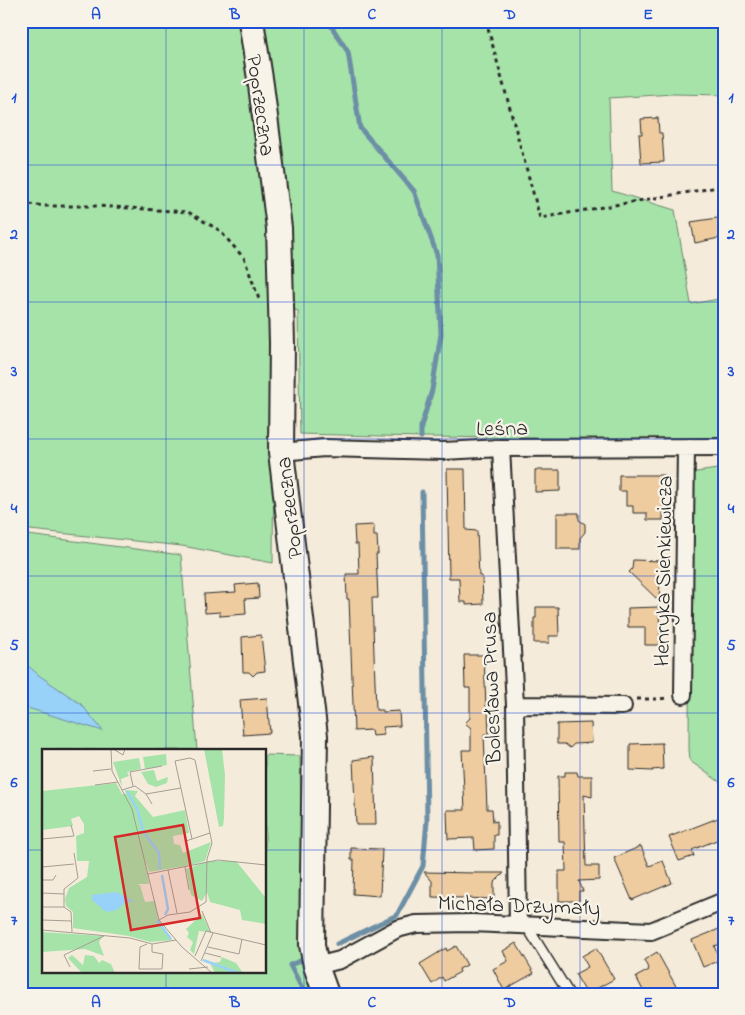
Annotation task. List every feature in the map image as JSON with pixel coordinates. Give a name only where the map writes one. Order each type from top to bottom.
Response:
[{"type":"street","name":"Poprzeczna","points":[[250,21],[261,85],[279,228],[282,343],[281,452],[315,736],[312,945],[316,966],[326,994]]},
{"type":"street","name":"Leśna","points":[[281,452],[324,448],[443,451],[501,448],[724,447]]},
{"type":"street","name":"Bolesława Prusa","points":[[501,448],[514,705],[522,925]]},
{"type":"street","name":"Henryka Sienkiewicza","points":[[683,696],[686,448]]},
{"type":"street","points":[[514,705],[623,706]]},
{"type":"street","name":"Michała Drzymały","points":[[316,966],[340,960],[397,929],[416,924],[472,923],[651,931],[724,902]]},
{"type":"lane","points":[[522,925],[568,994]]},
{"type":"path","points":[[486,21],[540,218],[724,186]]},
{"type":"path","points":[[21,203],[44,206],[98,206],[188,212],[219,230],[244,258],[260,302]]},
{"type":"path","points":[[623,706],[635,698],[659,699],[683,696]]},
{"type":"green space","points":[[21,21],[724,21],[724,95],[673,94],[609,98],[612,191],[675,210],[691,304],[724,298],[724,440],[300,434],[298,311],[275,304],[273,563],[182,546],[21,529]]},
{"type":"green space","points":[[724,468],[724,785],[690,761],[689,749],[690,473]]},
{"type":"green space","points":[[21,534],[181,555],[197,749],[42,749],[42,972],[266,972],[266,755],[300,756],[303,949],[310,984],[315,994],[21,994]]},
{"type":"water","points":[[21,660],[40,676],[81,704],[103,731],[21,706]]},
{"type":"building","points":[[658,118],[659,133],[662,133],[664,162],[641,163],[639,134],[642,134],[641,119]]},
{"type":"building","points":[[724,217],[724,237],[695,243],[691,222]]},
{"type":"building","points":[[447,469],[465,469],[466,530],[477,531],[479,576],[482,576],[483,604],[466,605],[466,602],[460,602],[459,578],[449,578]]},
{"type":"building","points":[[535,470],[560,470],[560,491],[535,492]]},
{"type":"building","points":[[619,475],[664,475],[663,520],[647,520],[647,513],[633,513],[633,506],[626,506],[626,491],[619,491]]},
{"type":"building","points":[[557,513],[579,513],[579,520],[585,524],[585,532],[580,538],[580,549],[557,549]]},
{"type":"building","points":[[374,525],[374,536],[377,536],[378,554],[376,554],[378,598],[372,598],[376,710],[383,710],[383,712],[399,711],[400,726],[383,727],[384,735],[372,736],[371,730],[354,731],[349,599],[347,599],[346,574],[359,574],[358,544],[355,544],[354,526]]},
{"type":"building","points":[[633,560],[661,561],[659,601],[629,572],[632,569]]},
{"type":"building","points":[[258,583],[259,598],[245,599],[246,614],[220,616],[220,612],[205,613],[204,594],[236,592],[235,585]]},
{"type":"building","points":[[536,607],[558,607],[559,636],[549,636],[549,643],[534,643]]},
{"type":"building","points":[[659,607],[660,645],[645,645],[645,627],[628,627],[628,608]]},
{"type":"building","points":[[261,635],[265,671],[257,672],[253,676],[249,672],[243,672],[242,637]]},
{"type":"building","points":[[464,655],[484,655],[489,734],[484,734],[487,809],[492,809],[493,822],[497,821],[494,849],[475,850],[474,838],[448,839],[447,810],[465,810],[462,750],[471,750],[471,728],[465,723],[470,718],[470,688],[465,688]]},
{"type":"building","points":[[267,698],[270,733],[243,735],[240,700]]},
{"type":"building","points":[[591,723],[592,743],[574,744],[570,748],[565,744],[557,744],[557,724]]},
{"type":"building","points":[[662,743],[663,769],[653,771],[630,770],[630,744]]},
{"type":"building","points":[[374,757],[376,825],[356,825],[353,760]]},
{"type":"building","points":[[565,772],[577,772],[578,776],[592,776],[592,797],[584,795],[586,866],[599,866],[599,880],[579,881],[583,891],[579,891],[579,901],[559,901],[559,871],[566,871],[565,842],[559,842],[558,776],[565,776]]},
{"type":"building","points":[[718,818],[724,832],[724,837],[692,850],[694,856],[679,861],[669,837]]},
{"type":"building","points":[[641,846],[649,866],[663,861],[672,883],[632,900],[614,858]]},
{"type":"building","points":[[351,848],[382,849],[380,896],[353,894],[354,860],[351,860]]},
{"type":"building","points":[[424,872],[504,873],[494,883],[494,899],[432,897],[432,881]]},
{"type":"building","points":[[724,927],[724,943],[714,946],[720,960],[703,967],[692,940]]},
{"type":"building","points":[[516,943],[534,973],[504,990],[493,969],[508,961],[503,951]]},
{"type":"building","points":[[456,946],[467,965],[459,969],[460,972],[444,981],[442,977],[432,984],[420,964],[446,948],[447,951]]},
{"type":"building","points":[[596,948],[614,979],[587,994],[575,974],[588,967],[582,956]]},
{"type":"building","points":[[657,952],[677,988],[666,994],[645,994],[636,977],[649,970],[644,960]]},
{"type":"waterway","points":[[328,21],[348,52],[360,128],[414,191],[437,255],[441,334],[432,390],[421,427],[421,437]]},
{"type":"waterway","points":[[337,944],[397,915],[423,866],[427,820],[422,492]]},
{"type":"waterway","points":[[302,960],[290,965],[305,994]]}]
